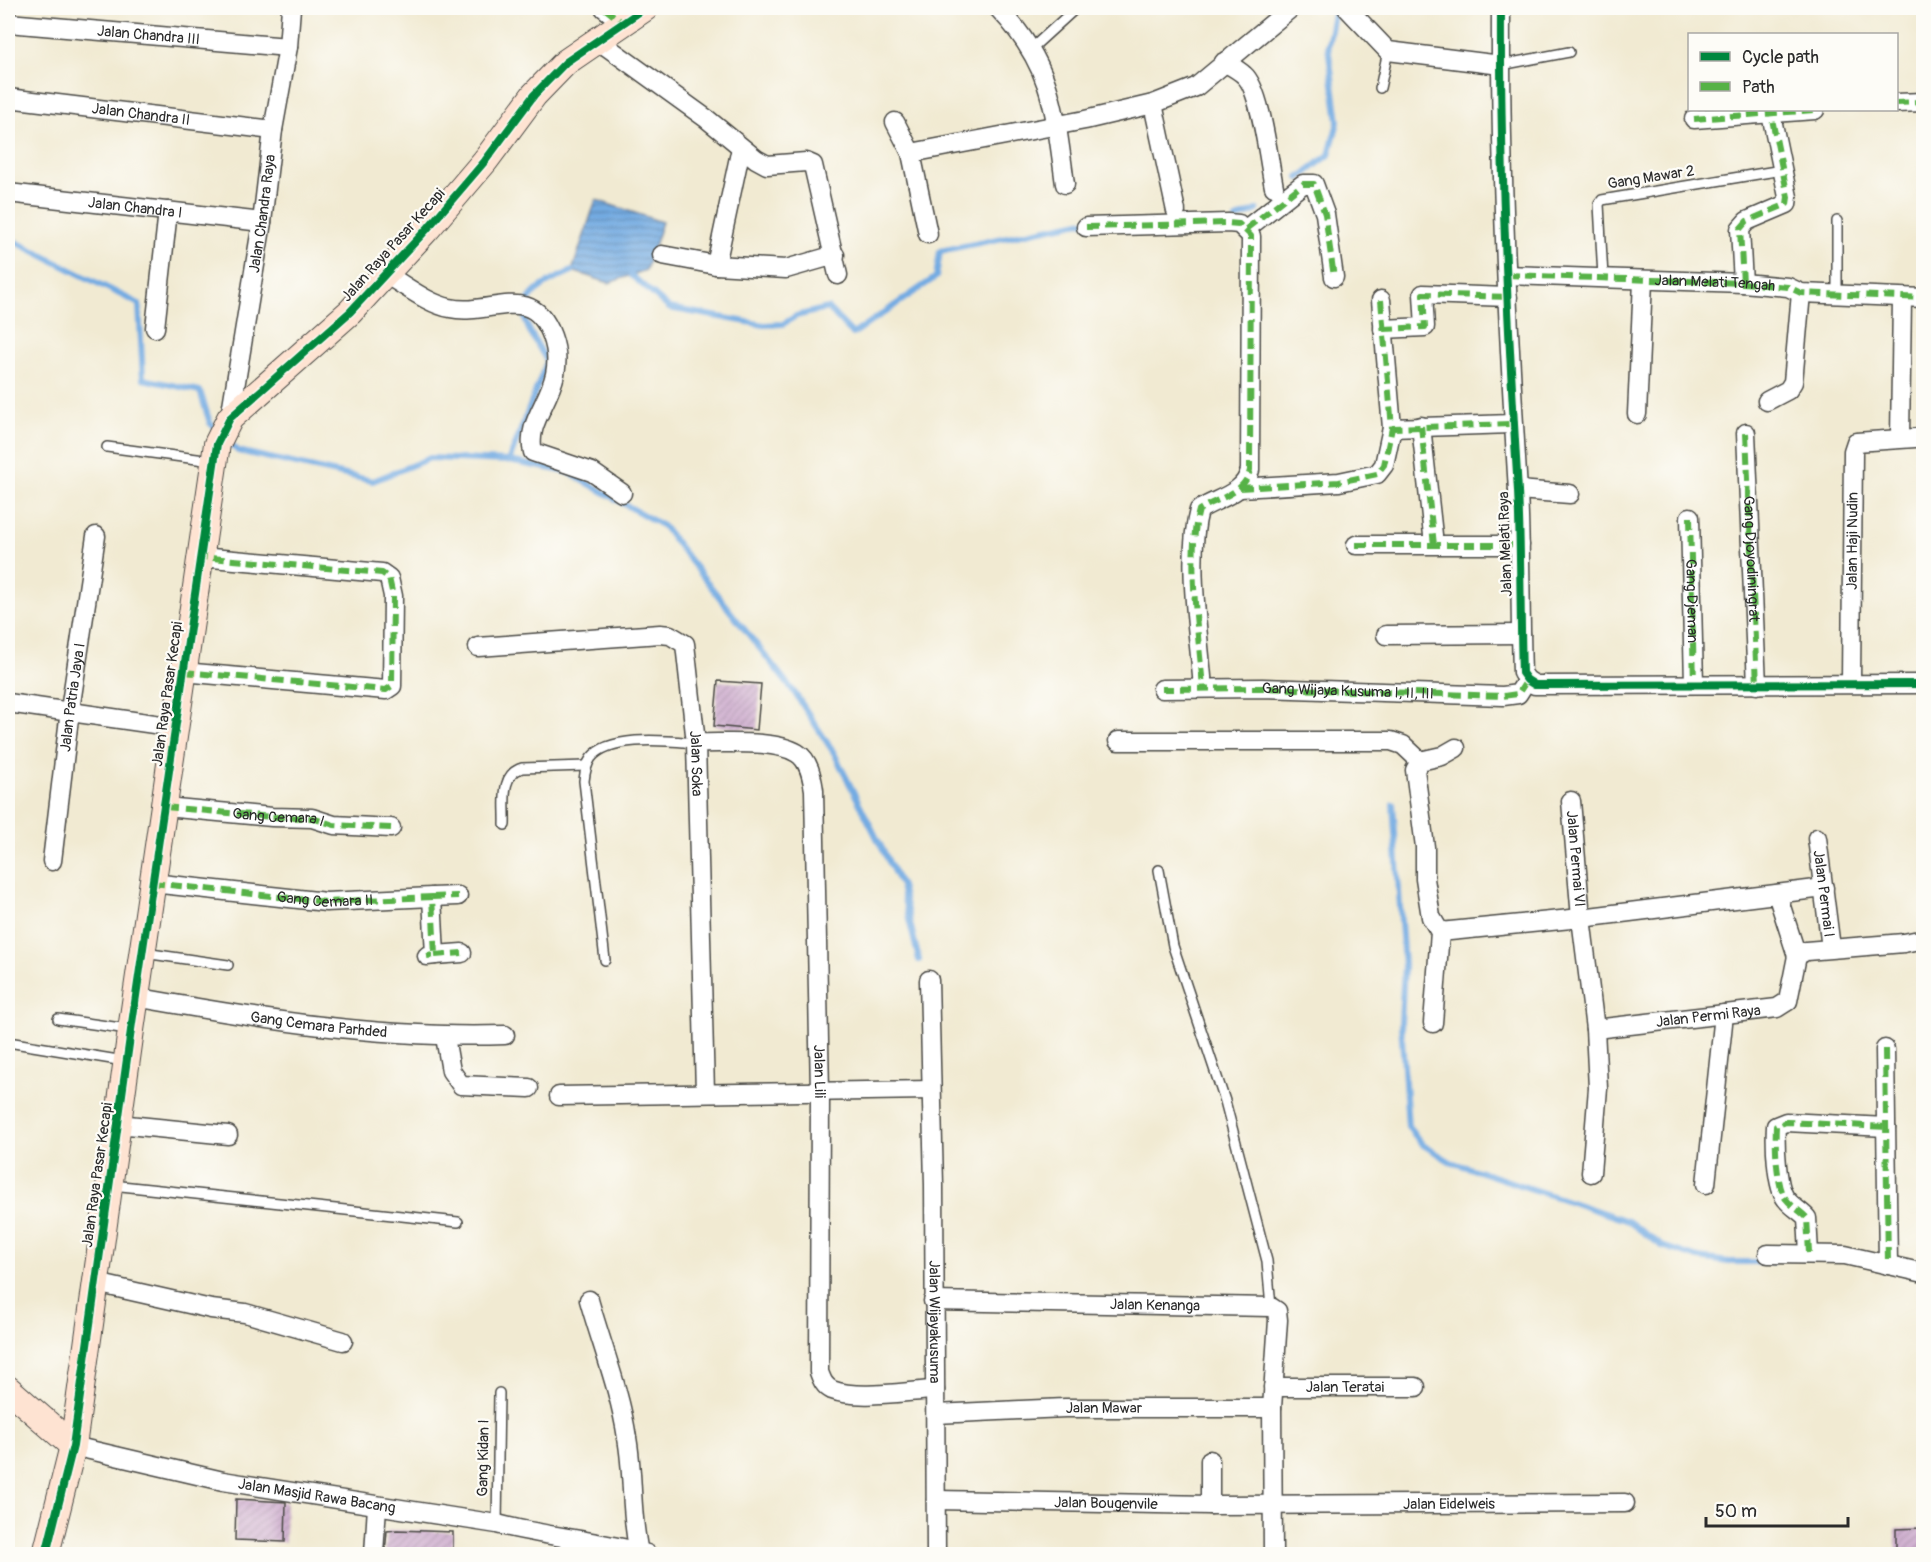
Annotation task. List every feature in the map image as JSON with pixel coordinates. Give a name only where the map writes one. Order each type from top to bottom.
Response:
[{"type":"street","name":"Jalan Chandra Raya","points":[[222,437],[262,222],[273,130],[288,47],[291,8]]},
{"type":"street","name":"Jalan Raya Pasar Kecapi","points":[[46,1554],[73,1446],[135,996],[165,807],[200,557],[222,437],[350,312],[385,274],[485,161],[534,95],[566,62],[596,39],[613,15],[645,8]]},
{"type":"street","points":[[998,8],[1031,49],[1043,71],[1056,126],[1065,184]]},
{"type":"street","points":[[910,153],[1056,126],[1153,104],[1196,87],[1291,8]]},
{"type":"street","points":[[1347,8],[1388,51],[1501,65]]},
{"type":"street","name":"Jalan Melati Raya","points":[[1502,8],[1501,65],[1512,424],[1518,490],[1522,673],[1527,680]]},
{"type":"street","name":"Jalan Chandra III","points":[[8,23],[288,47]]},
{"type":"street","points":[[596,39],[707,118],[741,148],[767,165],[806,162],[813,165],[838,275]]},
{"type":"street","points":[[1224,62],[1245,75],[1252,86],[1260,112],[1274,187]]},
{"type":"street","name":"Jalan Chandra II","points":[[8,99],[273,130]]},
{"type":"street","points":[[1898,103],[1923,102]]},
{"type":"street","points":[[1153,104],[1176,211]]},
{"type":"street","points":[[1694,119],[1804,111]]},
{"type":"street","points":[[1743,283],[1740,229],[1748,221],[1787,204],[1788,197],[1772,114]]},
{"type":"street","points":[[895,122],[910,153],[928,234]]},
{"type":"street","points":[[717,265],[741,148]]},
{"type":"street","points":[[1246,229],[1303,184],[1314,184],[1325,214],[1334,277]]},
{"type":"street","name":"Jalan Chandra I","points":[[8,193],[262,222]]},
{"type":"street","points":[[155,328],[168,211]]},
{"type":"street","points":[[1086,226],[1228,223],[1239,224],[1251,236],[1250,470],[1248,480],[1240,488],[1199,510],[1196,521],[1196,588],[1203,688]]},
{"type":"street","points":[[662,255],[717,265],[786,269],[835,255]]},
{"type":"street","points":[[385,274],[447,308],[459,310],[527,307],[546,319],[558,352],[558,372],[530,440],[533,452],[592,472],[622,493]]},
{"type":"street","name":"Jalan Melati Tengah","points":[[1507,275],[1743,283],[1788,287],[1801,293],[1923,298]]},
{"type":"street","points":[[1637,414],[1643,281]]},
{"type":"street","points":[[1767,401],[1788,390],[1793,382],[1801,293]]},
{"type":"street","points":[[1383,329],[1425,327],[1424,294],[1508,297]]},
{"type":"street","name":"Jalan Haji Nudin","points":[[1851,683],[1853,451],[1856,442],[1908,438],[1902,298]]},
{"type":"street","points":[[1240,488],[1339,482],[1377,474],[1384,465],[1392,428],[1387,341],[1383,329],[1381,300]]},
{"type":"street","points":[[1392,428],[1512,424]]},
{"type":"street","points":[[1421,426],[1433,535]]},
{"type":"street","name":"Gang Djoyodiningrat","points":[[1746,433],[1757,685]]},
{"type":"street","points":[[1518,490],[1570,494]]},
{"type":"street","name":"Gang Djeman","points":[[1690,517],[1694,684]]},
{"type":"street","name":"Jalan Patria Jaya I","points":[[52,861],[70,710],[96,536]]},
{"type":"street","points":[[1356,545],[1520,544]]},
{"type":"street","points":[[183,672],[386,690],[392,686],[393,596],[389,578],[382,573],[200,557]]},
{"type":"street","name":"Jalan Soka","points":[[478,647],[660,634],[679,639],[686,644],[696,743],[705,1093]]},
{"type":"street","points":[[1386,635],[1521,634]]},
{"type":"street","points":[[1527,680],[1535,686],[1923,684]]},
{"type":"street","name":"Gang Wijaya Kusuma I, II, III","points":[[1162,689],[1203,688],[1503,696],[1518,694],[1527,680]]},
{"type":"street","points":[[8,703],[175,726]]},
{"type":"street","points":[[1118,741],[1391,741],[1403,746],[1420,761]]},
{"type":"street","name":"Jalan Lili","points":[[696,743],[756,744],[791,751],[799,754],[811,773],[814,790],[820,1092],[819,1372],[823,1384],[832,1390],[858,1393],[935,1390]]},
{"type":"street","points":[[1433,1023],[1440,932],[1431,918],[1415,770],[1420,761],[1442,756],[1456,748]]},
{"type":"street","name":"Jalan Permai VI","points":[[1571,801],[1581,918],[1595,1029],[1598,1088],[1591,1173]]},
{"type":"street","name":"Gang Cemara I","points":[[165,807],[272,817],[312,818],[334,825],[391,828]]},
{"type":"street","name":"Jalan Permai I","points":[[1817,838],[1831,948]]},
{"type":"street","name":"Gang Cemara II","points":[[152,883],[326,902],[458,896]]},
{"type":"street","points":[[1440,932],[1581,918],[1824,888]]},
{"type":"street","points":[[1777,894],[1797,956],[1806,951],[1890,945],[1923,939]]},
{"type":"street","points":[[432,897],[431,955],[462,953]]},
{"type":"street","name":"Jalan Permi Raya","points":[[1595,1029],[1777,1008],[1788,1001],[1797,956]]},
{"type":"street","name":"Jalan Wijayakusuma","points":[[929,980],[936,1554]]},
{"type":"street","name":"Gang Cemara Parhded","points":[[135,996],[250,1017],[335,1029],[445,1037],[505,1035]]},
{"type":"street","points":[[1706,1184],[1724,1014]]},
{"type":"street","points":[[445,1037],[451,1071],[461,1085],[530,1088]]},
{"type":"street","points":[[1885,1049],[1888,1265]]},
{"type":"street","points":[[559,1096],[931,1090]]},
{"type":"street","points":[[1809,1253],[1807,1218],[1786,1199],[1781,1190],[1775,1140],[1776,1126],[1786,1122],[1886,1127]]},
{"type":"street","points":[[118,1124],[228,1135]]},
{"type":"street","points":[[1768,1254],[1845,1255],[1923,1273]]},
{"type":"street","points":[[96,1283],[211,1309],[245,1313],[343,1341]]},
{"type":"street","points":[[589,1300],[616,1387],[627,1438],[632,1523],[643,1553]]},
{"type":"street","name":"Jalan Kenanga","points":[[933,1301],[1271,1306]]},
{"type":"street","points":[[1271,1306],[1277,1311],[1278,1320],[1272,1408],[1273,1554]]},
{"type":"street","name":"Jalan Teratai","points":[[1273,1387],[1416,1387]]},
{"type":"street","name":"Jalan Masjid Rawa Bacang","points":[[8,1389],[73,1446],[222,1481],[496,1524],[643,1553]]},
{"type":"street","name":"Jalan Mawar","points":[[936,1414],[1065,1408],[1272,1408]]},
{"type":"street","points":[[1210,1460],[1210,1505]]},
{"type":"street","name":"Jalan Bougenvile","points":[[936,1500],[1274,1505]]},
{"type":"street","name":"Jalan Eidelweis","points":[[1274,1505],[1625,1503]]},
{"type":"street","points":[[374,1554],[376,1506]]},
{"type":"lane","points":[[1031,49],[1076,8]]},
{"type":"lane","points":[[1380,88],[1388,51]]},
{"type":"lane","points":[[1501,65],[1569,52]]},
{"type":"lane","name":"Gang Mawar 2","points":[[1604,277],[1599,204],[1602,200],[1782,170]]},
{"type":"lane","points":[[1837,221],[1837,296]]},
{"type":"lane","points":[[107,447],[222,437]]},
{"type":"lane","points":[[605,960],[584,781],[586,766],[592,756],[621,744],[652,739],[696,743]]},
{"type":"lane","points":[[506,825],[506,778],[512,771],[522,768],[586,766]]},
{"type":"lane","points":[[1159,870],[1173,946],[1225,1101],[1267,1261],[1271,1306]]},
{"type":"lane","points":[[142,953],[228,965]]},
{"type":"lane","points":[[58,1019],[130,1030]]},
{"type":"lane","points":[[8,1042],[126,1061]]},
{"type":"lane","points":[[109,1185],[458,1222]]},
{"type":"lane","name":"Gang Kidan I","points":[[496,1524],[499,1393]]},
{"type":"water","points":[[596,200],[662,222],[646,270],[609,283],[572,271]]},
{"type":"building","points":[[718,681],[761,684],[757,730],[714,726]]},
{"type":"building","points":[[236,1499],[286,1502],[285,1542],[235,1540]]},
{"type":"building","points":[[1923,1528],[1923,1554],[1896,1554],[1896,1529]]},
{"type":"building","points":[[387,1531],[453,1532],[453,1554],[385,1554]]},
{"type":"waterway","points":[[1299,178],[1329,155],[1338,122],[1328,46],[1335,8]]},
{"type":"waterway","points":[[1236,219],[1257,210]]},
{"type":"waterway","points":[[631,275],[669,308],[764,325],[783,324],[796,316],[828,308],[853,334],[936,277],[940,251],[1085,221]]},
{"type":"waterway","points":[[8,238],[139,304],[143,379],[200,391],[210,423],[218,431]]},
{"type":"waterway","points":[[509,461],[547,361],[528,328],[525,309],[528,301],[540,288],[572,271]]},
{"type":"waterway","points":[[225,439],[238,451],[373,481],[430,458],[509,461],[568,472],[663,526],[794,692],[834,753],[901,886],[919,960]]},
{"type":"waterway","points":[[1393,804],[1404,966],[1401,1023],[1408,1127],[1423,1145],[1451,1162],[1628,1221],[1662,1246],[1698,1258],[1729,1262],[1771,1262]]},
{"type":"marked path","points":[[604,8],[622,22]]},
{"type":"marked path","points":[[1898,103],[1924,102]]},
{"type":"marked path","points":[[1694,119],[1802,111]]},
{"type":"marked path","points":[[1743,283],[1740,229],[1747,221],[1787,204],[1788,197],[1771,114]]},
{"type":"marked path","points":[[1246,229],[1303,184],[1314,184],[1325,214],[1334,277]]},
{"type":"marked path","points":[[1086,227],[1228,223],[1239,224],[1251,236],[1250,470],[1247,478],[1236,490],[1199,510],[1195,529],[1193,574],[1203,688]]},
{"type":"marked path","points":[[1507,275],[1743,283],[1788,287],[1801,293],[1924,298]]},
{"type":"marked path","points":[[1383,329],[1425,327],[1423,294],[1508,297]]},
{"type":"marked path","points":[[1381,300],[1392,428],[1512,424]]},
{"type":"marked path","points":[[1421,426],[1434,545]]},
{"type":"marked path","points":[[1240,488],[1339,482],[1377,474],[1384,465],[1392,428]]},
{"type":"marked path","points":[[1746,433],[1757,685]]},
{"type":"marked path","points":[[1690,517],[1694,684]]},
{"type":"marked path","points":[[1356,545],[1520,545]]},
{"type":"marked path","points":[[183,672],[386,690],[392,686],[393,596],[389,578],[382,573],[200,557]]},
{"type":"marked path","points":[[1162,689],[1262,688],[1503,696],[1518,694],[1527,680]]},
{"type":"marked path","points":[[165,807],[272,817],[312,818],[334,825],[391,828]]},
{"type":"marked path","points":[[152,883],[326,902],[432,897],[435,955],[427,956]]},
{"type":"marked path","points":[[432,897],[458,896]]},
{"type":"marked path","points":[[435,955],[462,953]]},
{"type":"marked path","points":[[1885,1049],[1888,1265]]},
{"type":"marked path","points":[[1809,1253],[1807,1218],[1786,1199],[1780,1185],[1776,1153],[1776,1126],[1786,1122],[1886,1127]]},
{"type":"cycle path","points":[[46,1554],[73,1446],[217,444],[230,418],[350,312],[427,229],[485,161],[534,95],[566,62],[645,8]]},
{"type":"cycle path","points":[[1501,8],[1503,189],[1519,514],[1522,673],[1535,685],[1924,684]]}]
